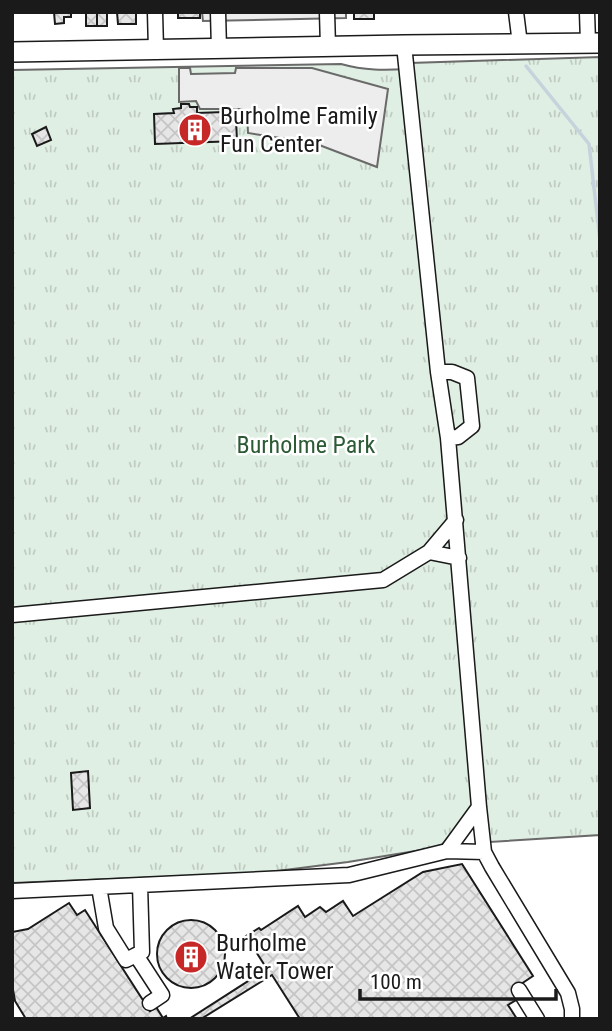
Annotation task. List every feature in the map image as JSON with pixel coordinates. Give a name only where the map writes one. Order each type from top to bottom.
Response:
[{"type":"main road","points":[[12,52],[594,43]]},
{"type":"street","points":[[155,12],[156,50]]},
{"type":"street","points":[[218,12],[219,49]]},
{"type":"street","points":[[327,12],[328,47]]},
{"type":"street","points":[[516,12],[520,44]]},
{"type":"street","points":[[587,12],[594,43]]},
{"type":"street","points":[[404,45],[438,372],[448,438],[484,852],[568,993],[572,1019]]},
{"type":"street","points":[[438,372],[452,372],[467,378],[472,426],[458,437],[448,438]]},
{"type":"street","points":[[13,614],[383,580],[429,552],[456,520]]},
{"type":"street","points":[[429,552],[459,558]]},
{"type":"street","points":[[447,851],[479,807]]},
{"type":"street","points":[[12,891],[349,875],[447,851],[484,852]]},
{"type":"street","points":[[99,887],[106,928],[126,960],[142,952],[140,885]]},
{"type":"street","points":[[136,955],[162,995],[150,1003]]},
{"type":"street","points":[[519,990],[537,1019]]},
{"type":"green space","name":"Burholme Park","points":[[600,57],[600,835],[490,842],[487,820],[461,823],[440,847],[348,862],[261,873],[12,883],[12,70],[341,64],[392,70],[410,69],[410,63]]},
{"type":"shaded area","points":[[202,12],[346,12],[346,18],[203,21]]},
{"type":"shaded area","points":[[179,68],[190,68],[191,74],[235,73],[236,68],[312,68],[388,89],[377,167],[314,143],[248,133],[247,111],[200,109],[196,101],[179,102]]},
{"type":"building","points":[[54,12],[71,12],[71,17],[64,17],[64,23],[55,24]]},
{"type":"building","points":[[86,12],[97,12],[97,26],[86,26]]},
{"type":"building","points":[[97,12],[107,12],[107,26],[97,26]]},
{"type":"building","points":[[117,12],[136,12],[136,24],[118,24]]},
{"type":"building","points":[[178,12],[200,12],[200,18],[178,18]]},
{"type":"building","points":[[354,12],[374,12],[374,19],[354,19]]},
{"type":"building","name":"Burholme Family Fun Center","points":[[181,104],[197,107],[197,113],[224,112],[225,119],[236,119],[237,141],[155,144],[154,114],[174,113],[173,109],[181,108]]},
{"type":"building","points":[[46,127],[51,140],[37,146],[32,134]]},
{"type":"building","points":[[88,771],[90,808],[73,810],[71,773]]},
{"type":"building","points":[[462,864],[533,976],[512,990],[518,999],[508,1005],[517,1019],[300,1019],[272,975],[201,1019],[189,1019],[267,969],[246,936],[259,928],[261,930],[298,906],[305,917],[320,907],[326,912],[343,901],[353,916],[423,872]]},
{"type":"building","points":[[69,903],[77,915],[85,910],[150,1011],[156,1007],[163,1018],[166,1016],[167,1019],[26,1019],[15,1001],[12,984],[12,932],[28,929]]},
{"type":"building","name":"Burholme Water Tower","points":[[191,920],[204,923],[215,930],[222,941],[225,954],[222,967],[215,978],[204,985],[191,988],[178,985],[167,978],[160,967],[157,954],[160,941],[167,930],[178,923]]},
{"type":"waterway","points":[[526,66],[589,144],[600,240]]},
{"type":"place","name":"Burholme Family Fun Center","points":[[195,130]]},
{"type":"place","name":"Burholme Water Tower","points":[[191,957]]}]
